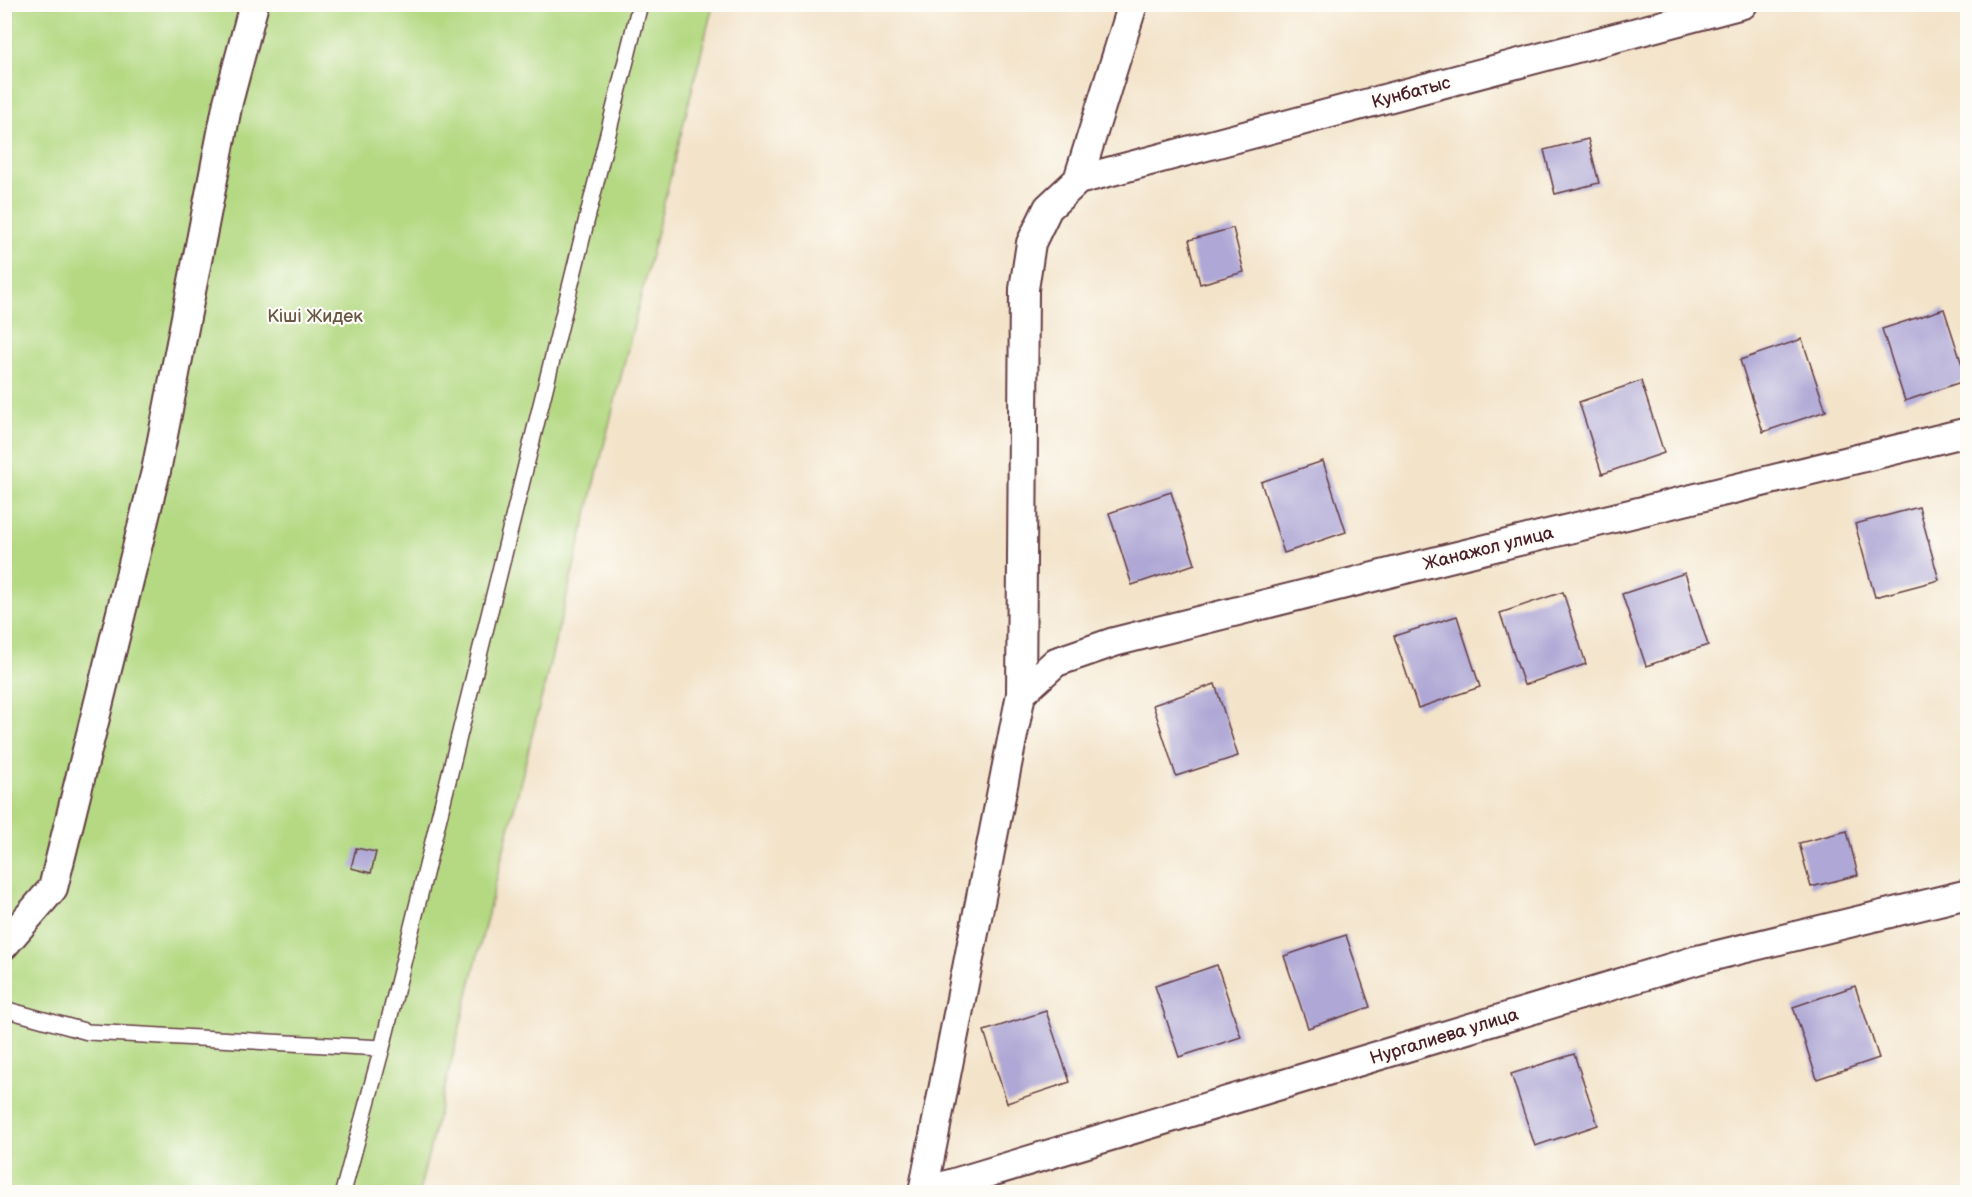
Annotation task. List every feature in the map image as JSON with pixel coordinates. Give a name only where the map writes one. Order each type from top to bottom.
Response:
[{"type":"street","points":[[4,945],[53,888],[156,471],[228,102],[254,4]]},
{"type":"street","points":[[923,1192],[1021,694],[1024,289],[1031,243],[1048,208],[1078,180],[1132,4]]},
{"type":"street","name":"Кунбатыс","points":[[1078,180],[1743,4]]},
{"type":"street","name":"Жанажол улица","points":[[1021,694],[1056,663],[1114,642],[1968,432]]},
{"type":"street","name":"Нургалиева улица","points":[[923,1192],[1697,960],[1968,894]]},
{"type":"lane","points":[[344,1192],[382,1048],[640,4]]},
{"type":"lane","points":[[4,1009],[88,1032],[382,1048]]},
{"type":"green space","name":"Кіші Жидек","points":[[5,5],[713,5],[419,1192],[5,1192]]},
{"type":"building","points":[[1588,139],[1599,183],[1555,194],[1544,150]]},
{"type":"building","points":[[1233,228],[1244,272],[1200,284],[1189,240]]},
{"type":"building","points":[[1944,309],[1967,380],[1905,401],[1882,329]]},
{"type":"building","points":[[1802,339],[1826,411],[1763,432],[1740,360]]},
{"type":"building","points":[[1641,381],[1664,453],[1602,474],[1579,402]]},
{"type":"building","points":[[1323,461],[1346,532],[1284,553],[1261,482]]},
{"type":"building","points":[[1171,492],[1195,564],[1132,585],[1109,513]]},
{"type":"building","points":[[1919,507],[1939,580],[1875,597],[1855,524]]},
{"type":"building","points":[[1685,573],[1708,645],[1646,666],[1622,594]]},
{"type":"building","points":[[1563,592],[1586,664],[1524,685],[1500,613]]},
{"type":"building","points":[[1457,616],[1480,687],[1418,708],[1394,636]]},
{"type":"building","points":[[1215,684],[1238,756],[1176,776],[1153,705]]},
{"type":"building","points":[[1847,831],[1858,875],[1811,887],[1799,843]]},
{"type":"building","points":[[356,848],[376,852],[371,873],[351,868]]},
{"type":"building","points":[[1346,935],[1370,1007],[1308,1028],[1284,956]]},
{"type":"building","points":[[1217,965],[1241,1037],[1179,1057],[1155,986]]},
{"type":"building","points":[[1855,986],[1879,1058],[1817,1079],[1793,1007]]},
{"type":"building","points":[[1046,1011],[1070,1082],[1007,1103],[984,1031]]},
{"type":"building","points":[[1574,1054],[1598,1125],[1535,1146],[1511,1074]]}]
